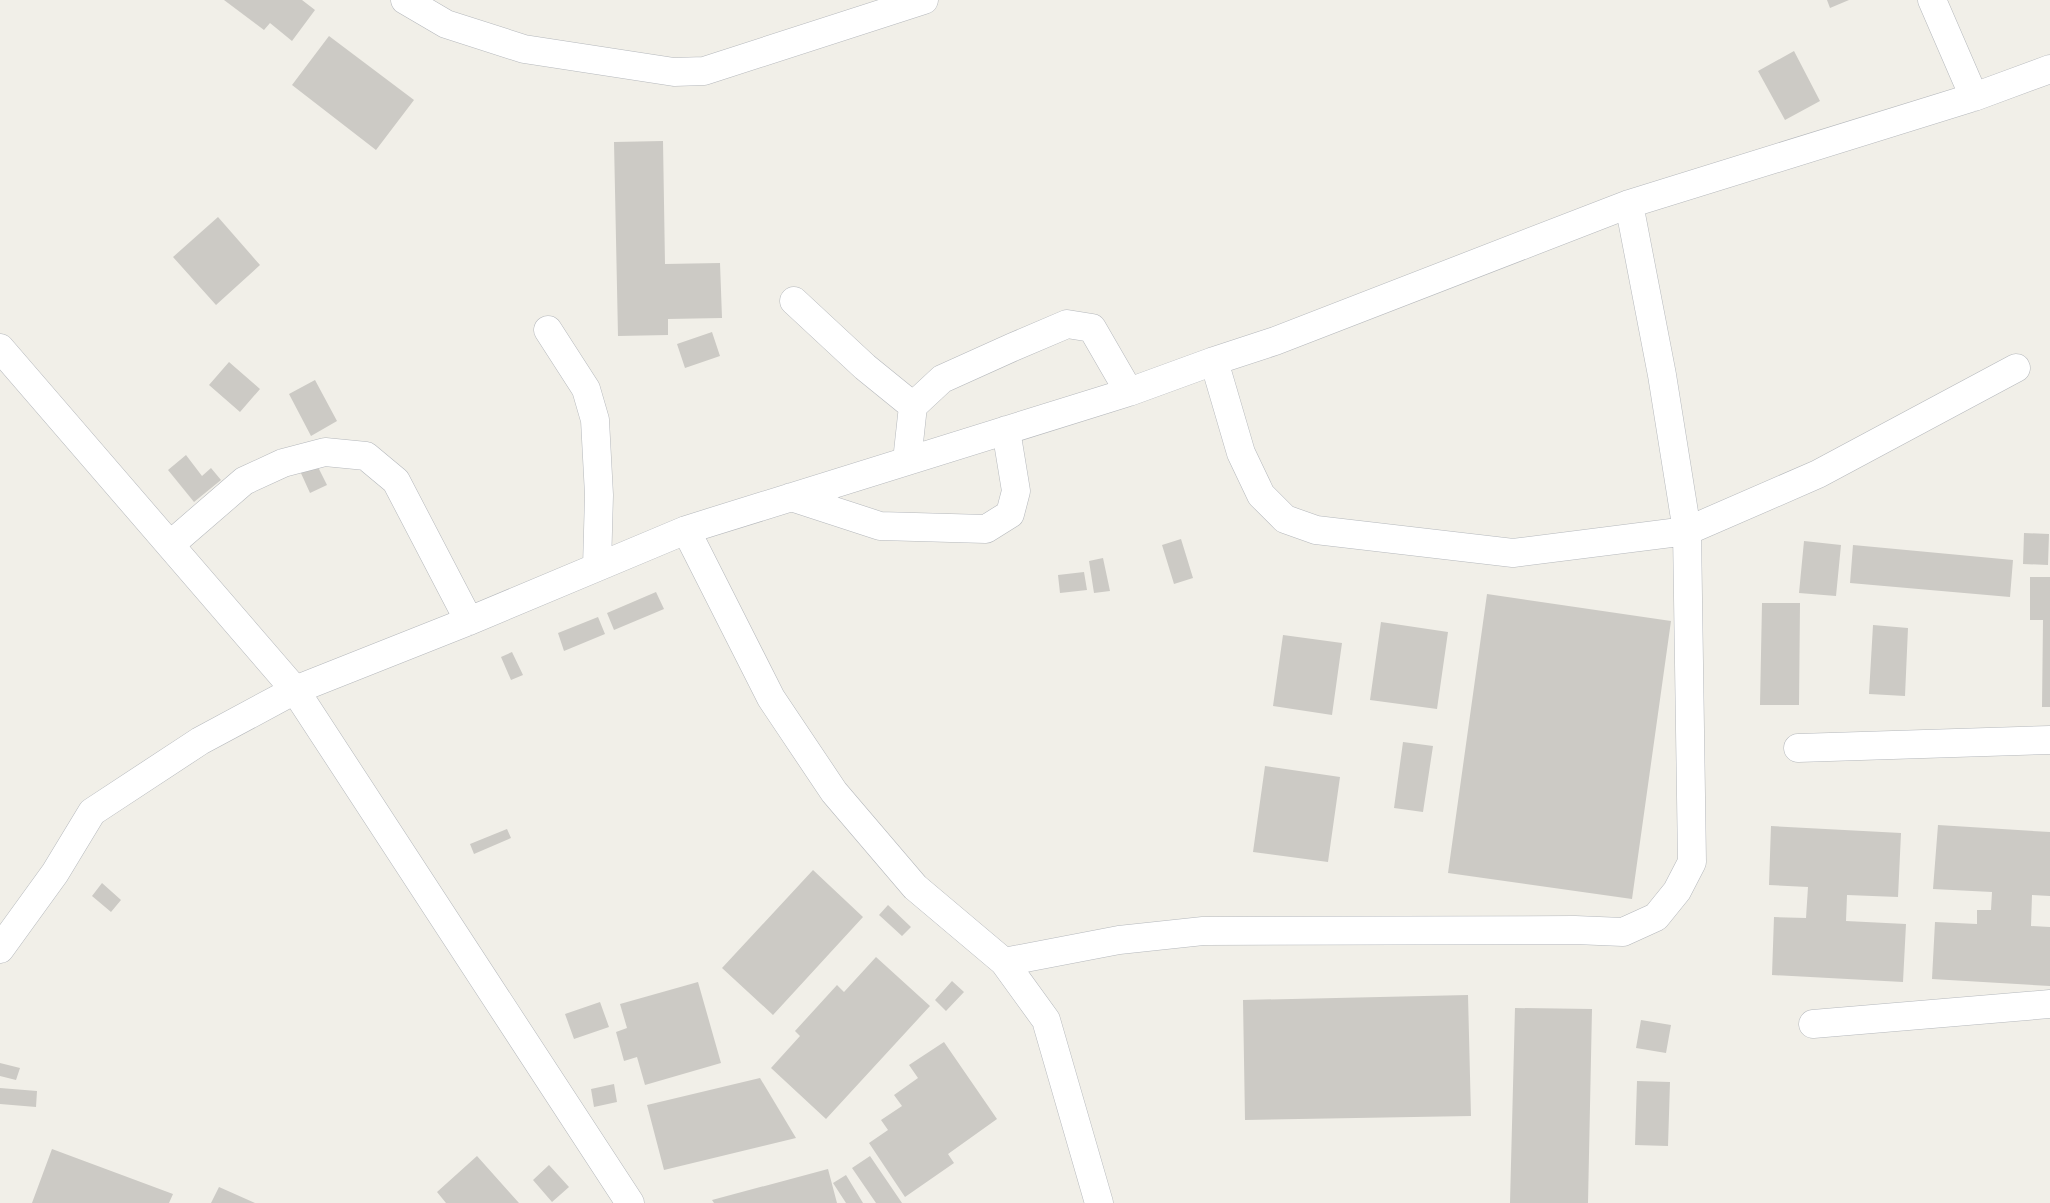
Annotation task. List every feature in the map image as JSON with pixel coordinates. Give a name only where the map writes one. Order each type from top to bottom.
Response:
[{"type":"street","points":[[405,0],[446,24],[524,48],[674,72],[704,71],[924,0]]},
{"type":"street","points":[[1932,0],[1974,97]]},
{"type":"street","points":[[0,949],[55,873],[92,812],[200,741],[295,690],[469,621],[686,530],[1129,392],[1275,341],[1629,204],[1974,97],[2050,69]]},
{"type":"street","points":[[1004,962],[1119,940],[1203,932],[1575,930],[1623,932],[1656,917],[1677,891],[1692,862],[1687,531],[1662,375],[1629,204]]},
{"type":"street","points":[[794,301],[865,367],[913,406]]},
{"type":"street","points":[[908,461],[913,406],[942,379],[1068,324],[1092,328],[1129,392]]},
{"type":"street","points":[[548,330],[586,389],[595,420],[599,496],[597,567]]},
{"type":"street","points":[[0,348],[295,690],[630,1203]]},
{"type":"street","points":[[1214,361],[1241,453],[1261,495],[1285,519],[1316,530],[1513,553],[1687,531],[1818,474],[2016,368]]},
{"type":"street","points":[[791,497],[880,526],[986,529],[1010,514],[1016,491],[1006,430]]},
{"type":"street","points":[[170,545],[244,481],[283,463],[325,452],[366,456],[396,481],[469,621]]},
{"type":"street","points":[[686,530],[771,698],[834,792],[915,887],[1004,962],[1046,1020],[1099,1203]]},
{"type":"street","points":[[1798,748],[2050,740]]},
{"type":"street","points":[[1813,1024],[2050,1004]]},
{"type":"building","points":[[224,0],[302,0],[315,10],[292,41],[270,23],[264,30]]},
{"type":"building","points":[[1827,0],[1849,0],[1830,8]]},
{"type":"building","points":[[329,36],[414,100],[376,150],[292,85]]},
{"type":"building","points":[[1794,51],[1820,101],[1785,120],[1758,71]]},
{"type":"building","points":[[663,141],[665,264],[720,263],[722,318],[668,319],[668,335],[618,336],[614,142]]},
{"type":"building","points":[[218,217],[260,265],[216,305],[173,257]]},
{"type":"building","points":[[712,332],[720,356],[685,368],[677,344]]},
{"type":"building","points":[[229,362],[260,389],[240,412],[209,385]]},
{"type":"building","points":[[315,380],[337,421],[311,436],[289,394]]},
{"type":"building","points":[[186,455],[202,476],[211,468],[221,480],[194,502],[168,470]]},
{"type":"building","points":[[316,463],[327,485],[310,493],[300,471]]},
{"type":"building","points":[[2024,533],[2049,534],[2048,565],[2023,564]]},
{"type":"building","points":[[1181,539],[1193,578],[1174,584],[1162,545]]},
{"type":"building","points":[[1804,541],[1841,545],[1836,596],[1799,593]]},
{"type":"building","points":[[1853,545],[2013,560],[2010,597],[1850,583]]},
{"type":"building","points":[[1103,558],[1110,591],[1094,593],[1089,561]]},
{"type":"building","points":[[1084,572],[1087,590],[1060,593],[1058,575]]},
{"type":"building","points":[[2030,577],[2050,577],[2050,707],[2042,707],[2043,620],[2030,620]]},
{"type":"building","points":[[656,592],[664,609],[614,630],[607,613]]},
{"type":"building","points":[[1487,594],[1671,621],[1632,899],[1448,873]]},
{"type":"building","points":[[1762,603],[1800,603],[1799,705],[1760,705]]},
{"type":"building","points":[[598,617],[605,634],[564,651],[558,633]]},
{"type":"building","points":[[1381,622],[1448,632],[1437,709],[1370,700]]},
{"type":"building","points":[[1873,625],[1908,628],[1905,696],[1869,694]]},
{"type":"building","points":[[1283,635],[1342,643],[1332,715],[1273,706]]},
{"type":"building","points":[[512,652],[523,675],[511,680],[501,657]]},
{"type":"building","points":[[1403,742],[1433,746],[1423,812],[1394,808]]},
{"type":"building","points":[[1265,766],[1340,777],[1328,862],[1253,852]]},
{"type":"building","points":[[1938,825],[2050,832],[2050,896],[2032,895],[2031,926],[2050,927],[2050,986],[1932,979],[1935,922],[1977,924],[1977,910],[1991,910],[1992,892],[1933,889]]},
{"type":"building","points":[[1771,826],[1901,833],[1898,897],[1847,895],[1846,921],[1906,924],[1903,982],[1772,975],[1774,917],[1806,918],[1808,887],[1769,885]]},
{"type":"building","points":[[507,829],[511,838],[474,854],[470,844]]},
{"type":"building","points":[[813,870],[863,917],[773,1015],[722,968]]},
{"type":"building","points":[[102,883],[121,900],[111,912],[92,896]]},
{"type":"building","points":[[888,905],[911,927],[902,936],[879,915]]},
{"type":"building","points":[[876,957],[930,1006],[826,1119],[771,1068],[800,1036],[795,1031],[837,985],[844,992]]},
{"type":"building","points":[[952,981],[964,992],[946,1011],[935,1000]]},
{"type":"building","points":[[698,982],[721,1063],[645,1085],[637,1057],[624,1061],[616,1032],[627,1028],[620,1004]]},
{"type":"building","points":[[1468,995],[1471,1116],[1245,1120],[1243,1000]]},
{"type":"building","points":[[600,1002],[609,1027],[574,1039],[565,1014]]},
{"type":"building","points":[[1515,1008],[1592,1009],[1588,1203],[1510,1203]]},
{"type":"building","points":[[1641,1020],[1671,1025],[1666,1053],[1636,1048]]},
{"type":"building","points":[[944,1042],[997,1119],[948,1154],[954,1163],[905,1197],[869,1143],[888,1130],[881,1120],[902,1106],[894,1095],[918,1078],[909,1065]]},
{"type":"building","points":[[0,1063],[20,1068],[16,1080],[0,1076]]},
{"type":"building","points":[[760,1078],[796,1138],[664,1170],[647,1105]]},
{"type":"building","points":[[1637,1081],[1670,1082],[1668,1146],[1635,1145]]},
{"type":"building","points":[[614,1084],[617,1102],[594,1107],[591,1089]]},
{"type":"building","points":[[0,1088],[37,1091],[36,1107],[0,1104]]},
{"type":"building","points":[[52,1149],[173,1194],[169,1203],[32,1203]]},
{"type":"building","points":[[477,1156],[519,1203],[446,1203],[437,1192]]},
{"type":"building","points":[[870,1156],[902,1203],[876,1203],[852,1168]]},
{"type":"building","points":[[549,1165],[569,1187],[552,1202],[533,1180]]},
{"type":"building","points":[[828,1169],[837,1203],[714,1203],[712,1200]]},
{"type":"building","points":[[846,1175],[863,1203],[846,1203],[833,1183]]},
{"type":"building","points":[[219,1187],[255,1203],[211,1203]]}]
